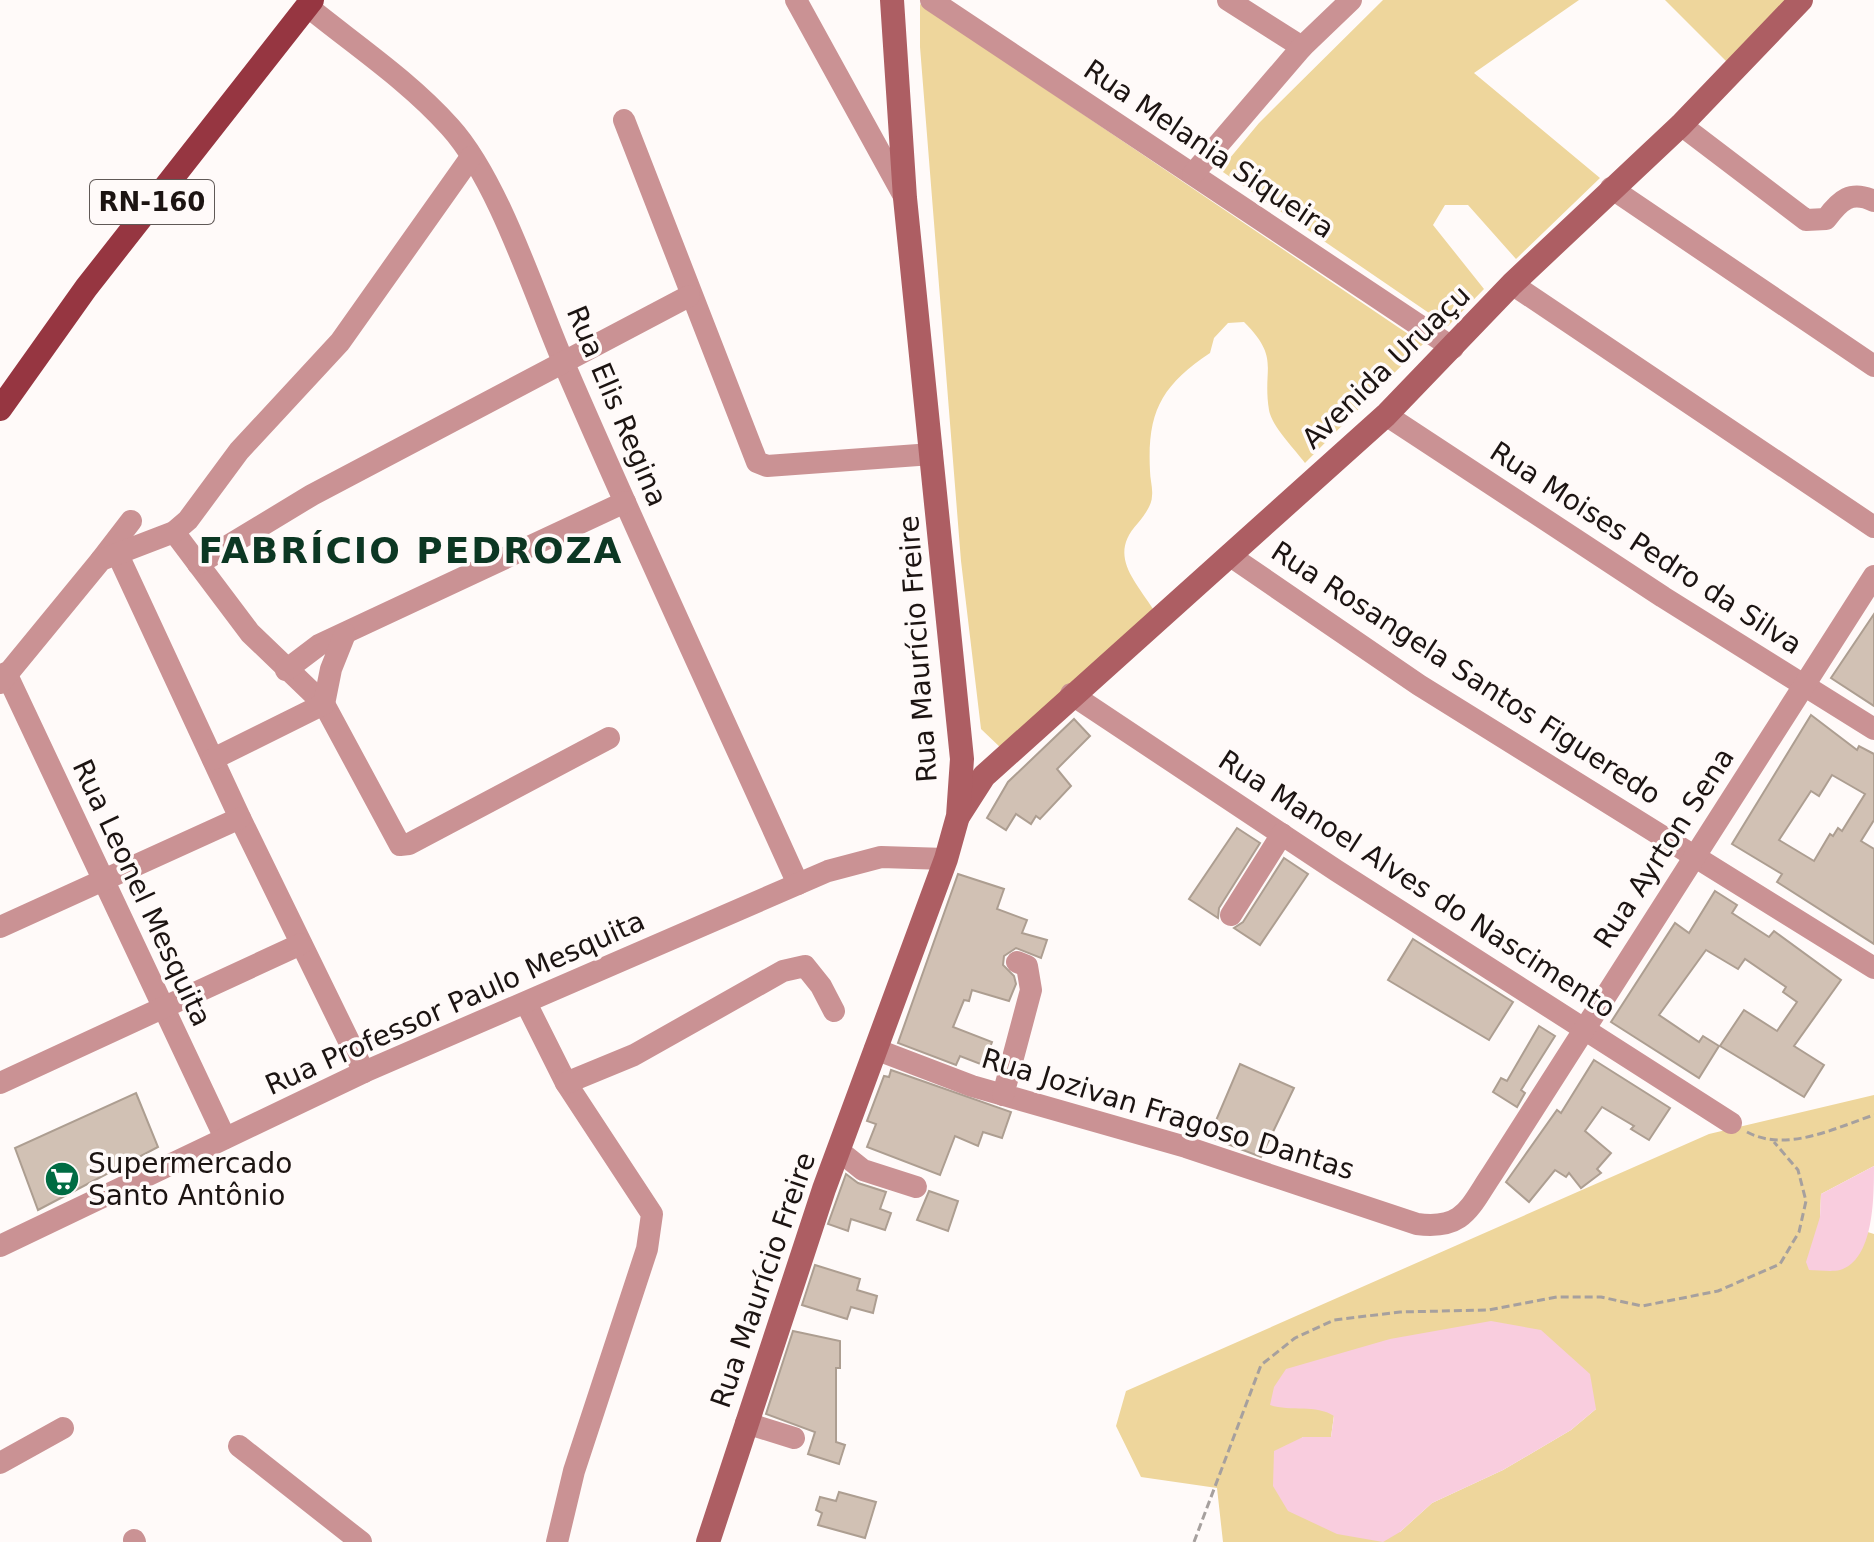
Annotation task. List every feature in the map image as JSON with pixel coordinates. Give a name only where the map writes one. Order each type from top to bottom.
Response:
[{"type":"main road","name":"RN-160","points":[[0,409],[86,288],[310,3]]},
{"type":"street","points":[[796,0],[905,198]]},
{"type":"street","name":"Rua Maurício Freire","points":[[708,1542],[838,1150],[946,859],[958,816],[959,737],[905,198],[892,0]]},
{"type":"street","name":"Rua Melania Siqueira","points":[[931,0],[962,9],[1193,174],[1453,348]]},
{"type":"street","points":[[1228,0],[1302,47]]},
{"type":"street","points":[[1193,174],[1302,47],[1351,0]]},
{"type":"street","name":"Avenida Uruaçu","points":[[958,816],[984,776],[1071,694],[1386,415],[1512,284],[1681,125],[1801,0]]},
{"type":"street","name":"Rua Elis Regina","points":[[310,3],[451,128],[471,157],[513,241],[625,502],[798,884]]},
{"type":"street","points":[[624,120],[689,296],[752,451],[763,466],[932,454]]},
{"type":"street","points":[[1681,125],[1806,220],[1826,219],[1849,196],[1858,195],[1874,201]]},
{"type":"street","points":[[110,557],[174,532],[204,500],[239,451],[340,342],[471,157]]},
{"type":"street","points":[[1611,188],[1874,366]]},
{"type":"street","points":[[1512,284],[1874,527]]},
{"type":"street","points":[[198,564],[312,495],[689,296]]},
{"type":"street","name":"Rua Moises Pedro da Silva","points":[[1386,415],[1874,729]]},
{"type":"street","points":[[286,670],[302,654],[625,502]]},
{"type":"street","points":[[3,678],[110,557],[131,521]]},
{"type":"street","points":[[174,532],[250,633],[324,704],[402,845],[609,738]]},
{"type":"street","name":"Rua Rosangela Santos Figueredo","points":[[1229,555],[1419,685],[1874,968]]},
{"type":"street","points":[[110,557],[213,759],[364,1072]]},
{"type":"street","name":"Rua Ayrton Sena","points":[[1445,1225],[1466,1214],[1874,576]]},
{"type":"street","points":[[324,704],[331,669],[345,634]]},
{"type":"street","name":"Rua Leonel Mesquita","points":[[3,678],[103,879],[225,1138]]},
{"type":"street","name":"Rua Manoel Alves do Nascimento","points":[[1071,694],[1731,1123]]},
{"type":"street","points":[[213,759],[324,704]]},
{"type":"street","points":[[959,737],[972,754],[985,763],[999,762]]},
{"type":"street","points":[[0,927],[240,818]]},
{"type":"street","points":[[1231,915],[1282,834]]},
{"type":"street","name":"Rua Professor Paulo Mesquita","points":[[0,1246],[364,1072],[828,871],[881,857],[946,859]]},
{"type":"street","points":[[0,1083],[301,944]]},
{"type":"street","points":[[1003,1095],[1031,990],[1027,966],[1017,962]]},
{"type":"street","points":[[566,1083],[659,1042],[783,971],[805,966],[834,1011]]},
{"type":"street","points":[[526,1003],[566,1083],[645,1198],[652,1220],[647,1249],[574,1471],[557,1542]]},
{"type":"street","name":"Rua Jozivan Fragoso Dantas","points":[[875,1049],[1003,1095],[1186,1147],[1417,1224],[1445,1225]]},
{"type":"street","points":[[838,1150],[863,1170],[916,1187]]},
{"type":"street","points":[[746,1423],[794,1438]]},
{"type":"street","points":[[0,1463],[63,1428]]},
{"type":"street","points":[[239,1446],[361,1542]]},
{"type":"path","points":[[1774,1142],[1874,1115]]},
{"type":"path","points":[[1194,1542],[1261,1365],[1295,1338],[1334,1320],[1400,1312],[1488,1310],[1557,1297],[1601,1297],[1642,1306],[1718,1291],[1780,1264],[1799,1232],[1806,1201],[1798,1170],[1774,1142],[1731,1123]]},
{"type":"shaded area","points":[[1383,0],[1579,0],[1474,73],[1600,178],[1516,259],[1468,205],[1445,205],[1433,225],[1484,289],[1448,326],[1220,170],[1259,123]]},
{"type":"shaded area","points":[[1665,0],[1789,0],[1727,62]]},
{"type":"shaded area","points":[[920,4],[1423,344],[1305,463],[1271,417],[1267,395],[1268,364],[1263,345],[1244,322],[1228,323],[1214,338],[1210,353],[1169,389],[1155,416],[1150,450],[1152,499],[1125,546],[1127,567],[1153,609],[1002,749],[981,729],[961,561],[920,47]]},
{"type":"shaded area","points":[[1874,1095],[1874,1166],[1821,1194],[1820,1217],[1874,1234],[1874,1542],[1223,1542],[1217,1488],[1141,1477],[1116,1426],[1126,1391],[1709,1134]],"holes":[[[1324,1409],[1596,1409],[1571,1430],[1503,1470],[1432,1503],[1400,1532],[1302,1437],[1331,1437],[1334,1415]]]},
{"type":"shaded area","points":[[1874,1166],[1870,1226],[1860,1254],[1840,1270],[1809,1270],[1806,1262],[1820,1217],[1821,1194]]},
{"type":"shaded area","points":[[1491,1321],[1541,1330],[1590,1374],[1596,1409],[1571,1430],[1503,1470],[1432,1503],[1400,1532],[1383,1542],[1337,1534],[1288,1511],[1273,1486],[1274,1451],[1303,1437],[1331,1437],[1334,1416],[1319,1410],[1270,1405],[1274,1387],[1286,1369],[1390,1339]]},
{"type":"building","points":[[1874,614],[1874,706],[1831,678]]},
{"type":"building","points":[[1811,715],[1857,750],[1859,746],[1874,754],[1874,820],[1861,841],[1874,849],[1874,944],[1777,882],[1782,874],[1732,844]],"holes":[[[1832,775],[1865,794],[1842,831],[1838,828],[1833,836],[1830,834],[1814,861],[1779,840],[1811,791],[1819,796]]]},
{"type":"building","points":[[1074,719],[1090,736],[1057,769],[1071,786],[1040,819],[1036,816],[1031,824],[1016,814],[1006,830],[987,818],[1008,782]]},
{"type":"building","points":[[1237,828],[1260,843],[1219,908],[1218,918],[1189,899]]},
{"type":"building","points":[[1284,858],[1308,874],[1260,945],[1234,928],[1243,922]]},
{"type":"building","points":[[958,874],[1004,889],[997,909],[1027,920],[1022,933],[1047,940],[1041,958],[1016,948],[1004,956],[1003,965],[1014,976],[1016,984],[1009,1001],[972,990],[969,1001],[964,1000],[953,1027],[992,1042],[983,1065],[960,1056],[956,1065],[898,1043]]},
{"type":"building","points":[[1715,891],[1737,905],[1732,913],[1769,937],[1774,931],[1841,980],[1794,1046],[1824,1065],[1804,1097],[1720,1046],[1744,1010],[1777,1031],[1797,1002],[1783,992],[1786,987],[1745,959],[1738,969],[1706,950],[1659,1015],[1699,1042],[1703,1036],[1719,1046],[1699,1078],[1611,1022],[1675,923],[1689,933]]},
{"type":"building","points":[[1413,939],[1513,1002],[1489,1040],[1388,980]]},
{"type":"building","points":[[1539,1026],[1555,1036],[1521,1090],[1525,1093],[1517,1107],[1493,1092],[1501,1078],[1507,1081]]},
{"type":"building","points":[[1594,1060],[1670,1108],[1649,1140],[1631,1129],[1634,1126],[1602,1107],[1585,1131],[1611,1153],[1597,1169],[1601,1173],[1581,1188],[1569,1173],[1566,1177],[1555,1170],[1529,1202],[1506,1182],[1557,1110],[1561,1113]]},
{"type":"building","points":[[1240,1064],[1294,1088],[1261,1157],[1209,1137]]},
{"type":"building","points":[[891,1070],[1011,1112],[1002,1138],[983,1132],[978,1146],[955,1136],[940,1175],[867,1147],[876,1124],[867,1121],[884,1076],[889,1077]]},
{"type":"building","name":"Supermercado Santo Antônio","points":[[136,1093],[158,1147],[38,1210],[15,1148]]},
{"type":"building","points":[[846,1174],[858,1183],[886,1192],[880,1209],[891,1213],[885,1230],[851,1219],[848,1231],[828,1224]]},
{"type":"building","points":[[929,1191],[958,1201],[948,1231],[917,1220]]},
{"type":"building","points":[[815,1265],[860,1279],[857,1290],[877,1296],[873,1313],[851,1307],[847,1319],[802,1305]]},
{"type":"building","points":[[793,1331],[840,1341],[840,1368],[836,1368],[836,1442],[845,1445],[839,1464],[808,1454],[815,1432],[766,1414]]},
{"type":"building","points":[[839,1492],[876,1502],[865,1538],[818,1525],[822,1513],[816,1510],[820,1497],[836,1501]]},
{"type":"place","name":"Supermercado Santo Antônio","points":[[62,1179]]},
{"type":"district","name":"FABRÍCIO PEDROZA","points":[[411,550]]}]
